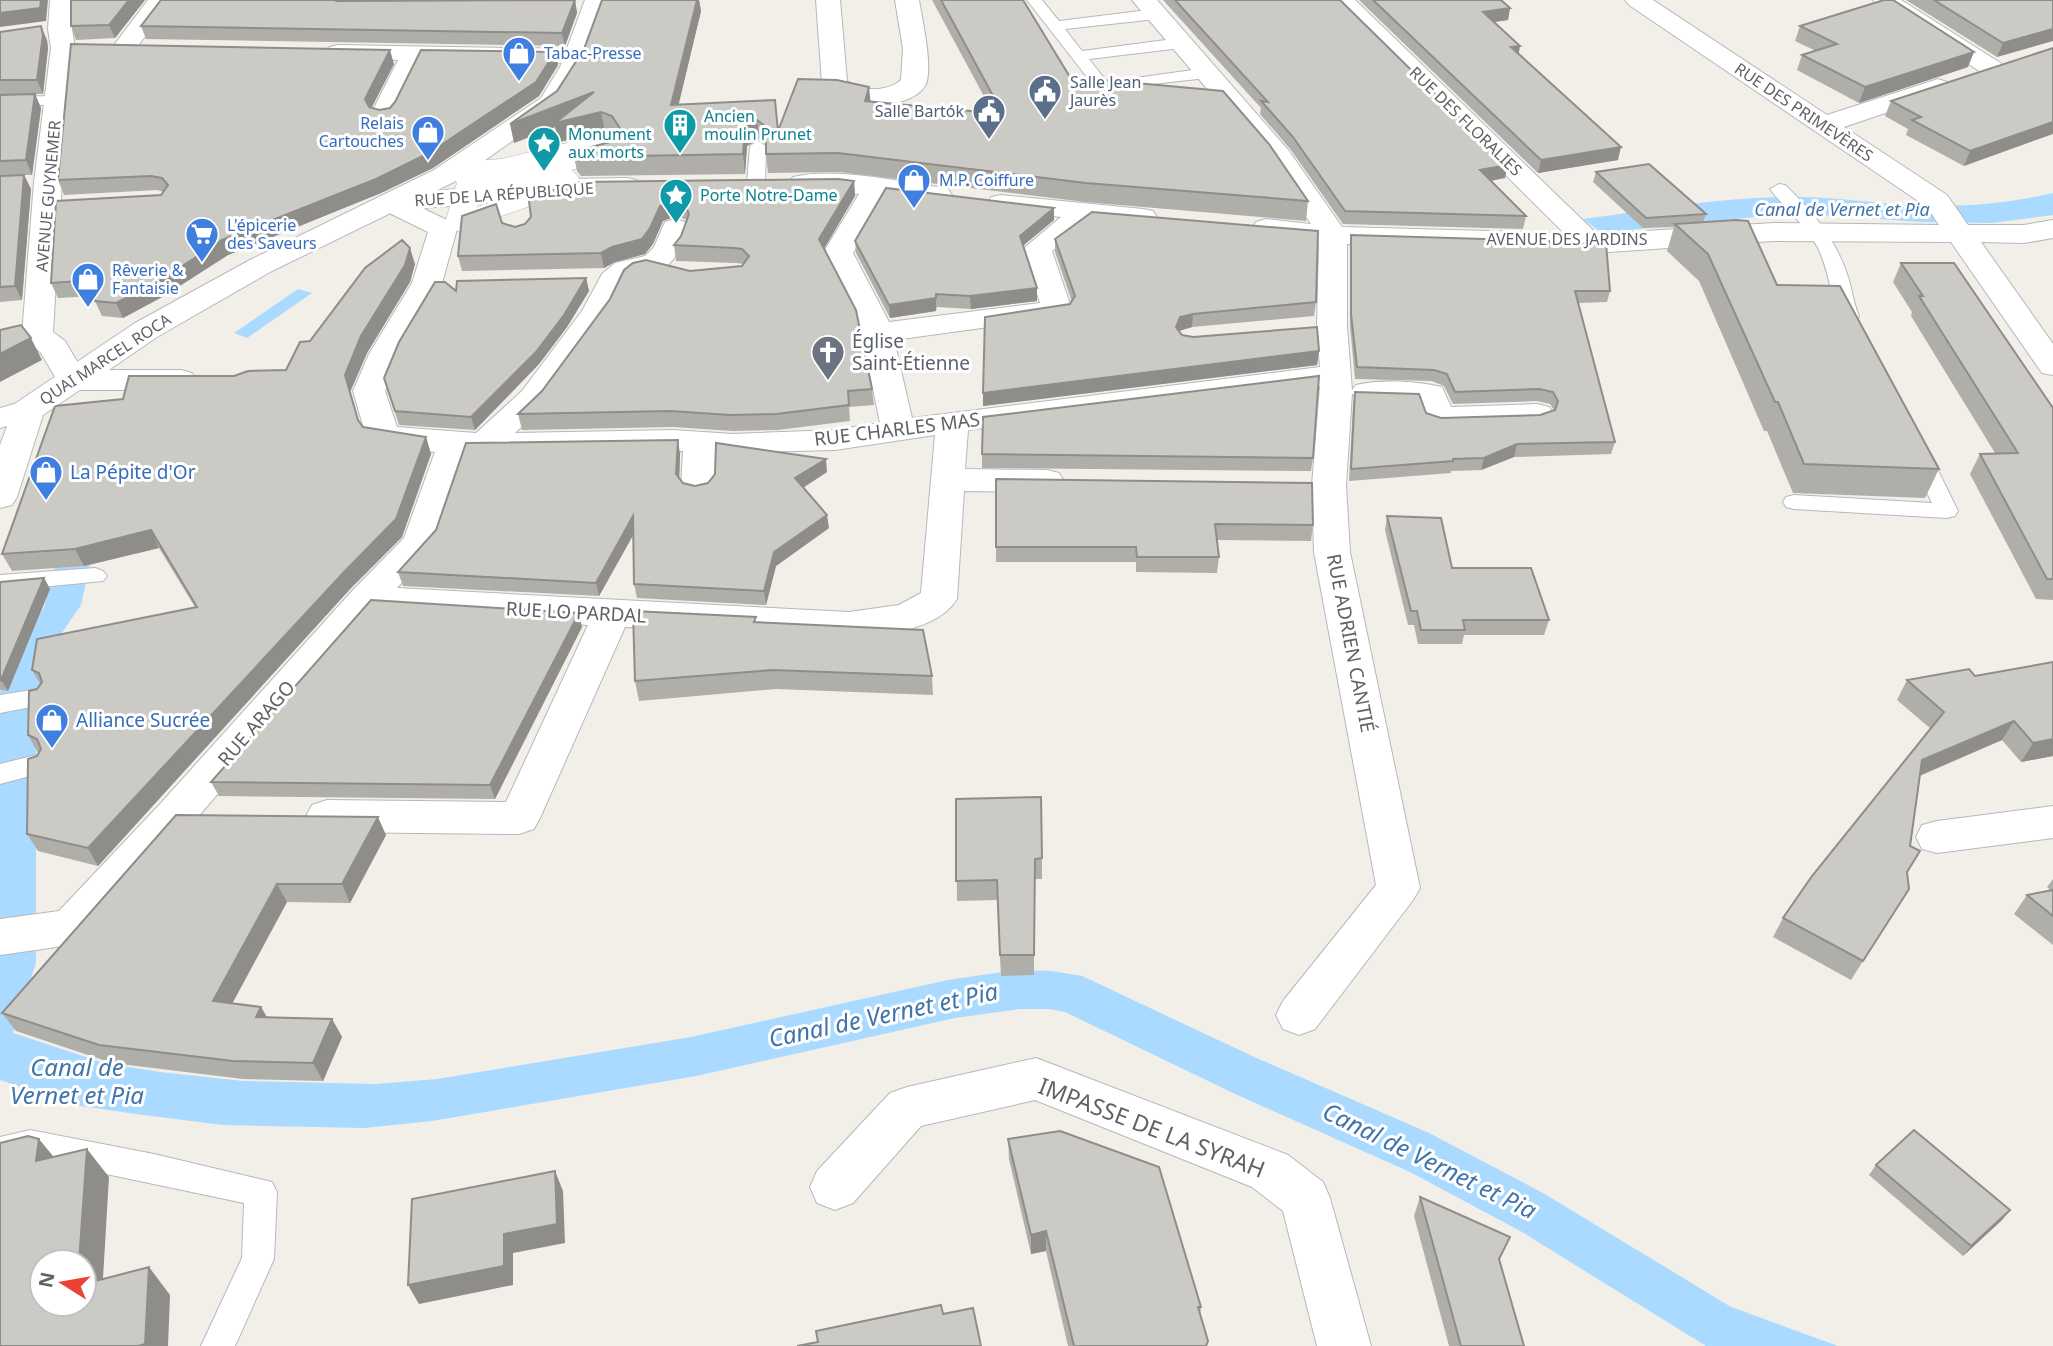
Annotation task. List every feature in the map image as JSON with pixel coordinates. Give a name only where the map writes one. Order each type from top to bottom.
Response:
[{"type":"street","name":"AVENUE GUYNEMER","points":[[62,0],[79,42],[56,101],[37,335],[54,348],[72,380]]},
{"type":"street","points":[[79,42],[160,0]]},
{"type":"street","name":"QUAI MARCEL ROCA","points":[[14,414],[72,380],[146,330],[260,266],[444,176],[550,103],[559,92],[576,56],[597,0]]},
{"type":"street","points":[[828,0],[835,83],[838,88],[853,95],[900,92],[914,83],[915,49],[907,0]]},
{"type":"street","name":"RUE DES FLORALIES","points":[[1342,0],[1589,242]]},
{"type":"street","name":"RUE DES PRIMEVÈRES","points":[[1637,0],[1937,201],[2053,366]]},
{"type":"street","points":[[1824,125],[2005,65],[1885,0]]},
{"type":"street","points":[[1150,7],[1279,157],[1333,236]]},
{"type":"street","points":[[79,42],[150,49]]},
{"type":"street","points":[[317,52],[576,56]]},
{"type":"street","points":[[384,114],[414,54]]},
{"type":"street","points":[[465,197],[471,180],[465,176],[480,166],[502,167],[606,144],[611,152],[491,182],[498,191],[565,176],[568,187]]},
{"type":"street","points":[[743,183],[839,183],[1084,213],[1166,219]]},
{"type":"street","name":"RUE DE LA RÉPUBLIQUE","points":[[389,202],[465,197],[514,209],[568,187],[648,185]]},
{"type":"street","points":[[876,189],[838,253],[876,329],[898,429]]},
{"type":"street","name":"RUE CHARLES MAS","points":[[389,202],[443,229],[440,283],[385,354],[369,391],[383,436],[469,444],[673,440],[733,444],[835,439],[1299,377],[1431,394],[1438,417],[1537,414]]},
{"type":"street","points":[[876,329],[1057,310],[1037,249],[1084,213]]},
{"type":"street","points":[[469,444],[533,397],[596,313],[611,280],[625,269],[668,268],[667,250],[679,216]]},
{"type":"street","name":"AVENUE DES JARDINS","points":[[1333,236],[1589,242],[1814,225],[2024,234],[2053,229]]},
{"type":"street","points":[[1244,226],[1333,236]]},
{"type":"street","name":"RUE ADRIEN CANTIÉ","points":[[1299,1015],[1398,888],[1332,552],[1315,485],[1337,384],[1319,327],[1333,236]]},
{"type":"street","points":[[576,279],[611,280]]},
{"type":"street","points":[[72,380],[215,380]]},
{"type":"street","points":[[0,497],[14,414]]},
{"type":"street","name":"RUE LO PARDAL","points":[[366,599],[849,625],[908,617],[939,599],[952,422]]},
{"type":"street","points":[[698,486],[700,442]]},
{"type":"street","name":"RUE ARAGO","points":[[0,937],[71,927],[419,543],[469,444]]},
{"type":"street","points":[[947,480],[1084,482]]},
{"type":"street","points":[[285,816],[519,818],[612,614]]},
{"type":"street","points":[[175,815],[230,816]]},
{"type":"street","points":[[1937,837],[2053,822]]},
{"type":"street","name":"IMPASSE DE LA SYRAH","points":[[835,1188],[907,1108],[1036,1079],[1270,1171],[1305,1198],[1344,1346]]},
{"type":"lane","points":[[1034,0],[1103,87],[1207,74]]},
{"type":"lane","points":[[1055,26],[1150,7]]},
{"type":"lane","points":[[1079,56],[1181,43]]},
{"type":"lane","points":[[0,102],[56,101]]},
{"type":"lane","points":[[743,183],[758,146]]},
{"type":"lane","points":[[1779,189],[1814,225],[1839,276],[1841,300],[1859,337]]},
{"type":"lane","points":[[1794,502],[1947,511],[1909,436]]},
{"type":"lane","points":[[0,583],[95,576]]},
{"type":"lane","points":[[0,705],[38,698]]},
{"type":"lane","points":[[0,774],[36,765]]},
{"type":"lane","points":[[0,1151],[30,1144],[261,1192],[258,1259],[218,1346]]},
{"type":"water","name":"Canal de Vernet et Pia","points":[[2053,193],[2053,215],[1992,223],[1921,222],[1807,214],[1602,233],[1583,219],[1690,204],[1770,197],[1946,206],[2000,202]]},
{"type":"water","points":[[298,289],[312,293],[247,338],[234,333]]},
{"type":"water","name":"Canal de Vernet et Pia","points":[[110,473],[81,605],[46,656],[36,719],[36,963],[13,1033],[104,1063],[160,1072],[243,1081],[376,1084],[437,1079],[691,1037],[948,980],[1016,970],[1052,971],[1082,976],[1252,1056],[1429,1133],[1543,1193],[1731,1307],[1838,1346],[1706,1346],[1522,1232],[1410,1172],[1233,1093],[1065,1012],[1049,1009],[1019,1009],[955,1018],[696,1076],[432,1121],[364,1128],[223,1125],[136,1114],[74,1105],[0,1080],[0,693],[12,656],[44,607],[80,478]]},
{"type":"building","points":[[0,0],[41,0],[40,8],[0,13]]},
{"type":"building","points":[[71,0],[129,0],[109,25],[71,26]]},
{"type":"building","points":[[161,0],[575,0],[562,33],[141,26]]},
{"type":"building","points":[[602,0],[697,0],[671,105],[775,100],[778,131],[798,79],[837,80],[869,87],[865,101],[1003,114],[941,0],[1023,0],[1070,77],[1223,91],[1269,144],[1308,201],[1086,183],[838,153],[766,154],[766,127],[757,120],[745,127],[743,154],[577,157],[573,152],[617,140],[623,133],[612,116],[601,112],[555,123],[594,92],[510,124],[557,91],[584,49]]},
{"type":"building","points":[[1175,0],[1340,0],[1508,165],[1480,170],[1526,216],[1345,211],[1293,137],[1261,101],[1268,102]]},
{"type":"building","points":[[1373,0],[1501,0],[1510,8],[1483,12],[1520,46],[1511,47],[1621,147],[1541,160]]},
{"type":"building","points":[[1884,0],[1893,0],[1974,52],[1865,87],[1802,55],[1837,44],[1800,26]]},
{"type":"building","points":[[1934,0],[2053,0],[2053,29],[2003,43]]},
{"type":"building","points":[[41,26],[43,35],[37,80],[0,80],[0,32]]},
{"type":"building","points":[[71,44],[390,50],[365,99],[369,107],[379,110],[390,108],[395,102],[421,50],[555,52],[536,82],[429,153],[376,179],[222,240],[158,282],[116,303],[95,301],[93,280],[51,283],[56,201],[161,195],[168,185],[162,178],[151,176],[58,180]]},
{"type":"building","points":[[2053,48],[2053,122],[1970,151],[1912,120],[1921,117],[1891,101]]},
{"type":"building","points":[[35,94],[26,160],[0,161],[0,95]]},
{"type":"building","points":[[1649,164],[1706,214],[1646,218],[1596,172]]},
{"type":"building","points":[[24,175],[15,286],[0,287],[0,176]]},
{"type":"building","points":[[854,181],[819,239],[856,310],[872,389],[848,391],[849,405],[776,414],[731,415],[670,411],[518,414],[542,391],[610,299],[624,270],[633,263],[646,260],[690,271],[742,266],[749,256],[742,249],[674,245],[681,236],[689,214],[685,205],[673,201],[660,206],[642,239],[612,247],[601,253],[458,256],[462,216],[496,204],[502,223],[515,227],[525,224],[531,217],[528,193],[575,187],[579,182]]},
{"type":"building","points":[[886,188],[1054,208],[1020,236],[1037,288],[970,296],[936,294],[936,298],[889,305],[855,241]]},
{"type":"building","points":[[1092,212],[1318,231],[1316,302],[1193,314],[1180,317],[1176,327],[1182,335],[1193,337],[1317,327],[1319,351],[983,393],[985,317],[1070,304],[1075,296],[1055,239]]},
{"type":"building","points":[[1748,221],[1777,285],[1840,286],[1939,469],[1804,464],[1778,402],[1775,402],[1708,254],[1675,224]]},
{"type":"building","points":[[1351,235],[1549,241],[1551,244],[1606,243],[1610,291],[1575,291],[1615,442],[1517,444],[1484,458],[1351,469],[1355,392],[1419,394],[1426,413],[1441,418],[1540,415],[1555,410],[1558,401],[1553,392],[1540,389],[1455,392],[1447,374],[1434,370],[1357,367],[1351,314]]},
{"type":"building","points":[[402,240],[410,248],[405,265],[361,336],[345,375],[358,420],[363,427],[426,437],[396,519],[88,848],[27,834],[28,759],[37,756],[41,749],[37,739],[28,735],[29,691],[37,689],[42,682],[39,673],[32,670],[37,639],[197,607],[151,530],[75,549],[2,554],[55,406],[123,399],[129,376],[234,376],[248,371],[286,370],[300,342],[310,341],[365,268]]},
{"type":"building","points":[[1901,263],[1954,263],[2053,408],[2053,579],[2047,579],[1980,454],[2018,453]]},
{"type":"building","points":[[586,278],[564,315],[536,352],[471,417],[395,411],[384,378],[399,342],[435,282],[445,282],[456,291],[457,281]]},
{"type":"building","points":[[21,325],[31,338],[0,354],[0,330]]},
{"type":"building","points":[[1319,376],[1313,458],[982,454],[983,417]]},
{"type":"building","points":[[678,440],[676,474],[683,483],[695,486],[708,483],[715,474],[716,443],[826,459],[795,478],[827,515],[774,552],[764,591],[634,584],[633,516],[596,583],[398,572],[436,530],[466,443]]},
{"type":"building","points":[[996,479],[1312,483],[1313,525],[1215,524],[1219,557],[1137,557],[1136,547],[996,547]]},
{"type":"building","points":[[1387,516],[1441,518],[1452,568],[1531,568],[1549,620],[1463,620],[1465,630],[1421,630],[1417,611],[1411,611]]},
{"type":"building","points":[[44,578],[1,680],[0,680],[0,582]]},
{"type":"building","points":[[371,600],[579,613],[490,785],[211,782]]},
{"type":"building","points":[[633,611],[756,617],[754,622],[923,630],[932,676],[773,670],[635,681]]},
{"type":"building","points":[[2053,662],[2053,739],[2033,743],[2014,721],[1922,760],[1910,846],[1920,851],[1907,872],[1909,889],[1863,961],[1783,918],[1812,876],[1944,712],[1907,680],[1969,669],[1975,676]]},
{"type":"building","points":[[1041,797],[1042,858],[1035,859],[1034,955],[1000,955],[997,880],[956,881],[956,799]]},
{"type":"building","points":[[176,815],[378,817],[342,884],[277,884],[213,1001],[261,1007],[256,1017],[332,1019],[313,1063],[233,1061],[99,1045],[2,1013]]},
{"type":"building","points":[[2053,890],[2053,916],[2027,895]]},
{"type":"building","points":[[1914,1130],[2010,1210],[1971,1246],[1876,1165]]},
{"type":"building","points":[[1060,1131],[1159,1167],[1201,1307],[1198,1307],[1208,1341],[1206,1346],[1074,1346],[1046,1231],[1031,1235],[1008,1139]]},
{"type":"building","points":[[28,1136],[39,1139],[36,1161],[87,1149],[80,1248],[28,1248],[28,1318],[98,1318],[98,1280],[149,1267],[145,1344],[0,1346],[0,1143]]},
{"type":"building","points":[[555,1171],[557,1224],[504,1234],[504,1266],[408,1285],[412,1199]]},
{"type":"building","points":[[1420,1197],[1510,1237],[1499,1259],[1524,1346],[1461,1346]]},
{"type":"building","points":[[941,1305],[943,1314],[973,1308],[981,1346],[797,1346],[818,1342],[816,1331]]},
{"type":"place","name":"Tabac-Presse","points":[[519,83]]},
{"type":"place","name":"Salle Jean Jaurès","points":[[1045,121]]},
{"type":"place","name":"Salle Bartók","points":[[989,141]]},
{"type":"place","name":"Ancien moulin Prunet","points":[[680,155]]},
{"type":"place","name":"Relais Cartouches","points":[[428,162]]},
{"type":"place","name":"Monument aux morts","points":[[544,173]]},
{"type":"place","name":"M.P. Coiffure","points":[[914,210]]},
{"type":"place","name":"Porte Notre-Dame","points":[[676,225]]},
{"type":"place","name":"L'épicerie des Saveurs","points":[[202,264]]},
{"type":"place","name":"Rêverie & Fantaisie","points":[[88,309]]},
{"type":"place","name":"Église Saint-Étienne","points":[[828,382]]},
{"type":"place","name":"La Pépite d'Or","points":[[46,502]]},
{"type":"place","name":"Alliance Sucrée","points":[[52,750]]}]
